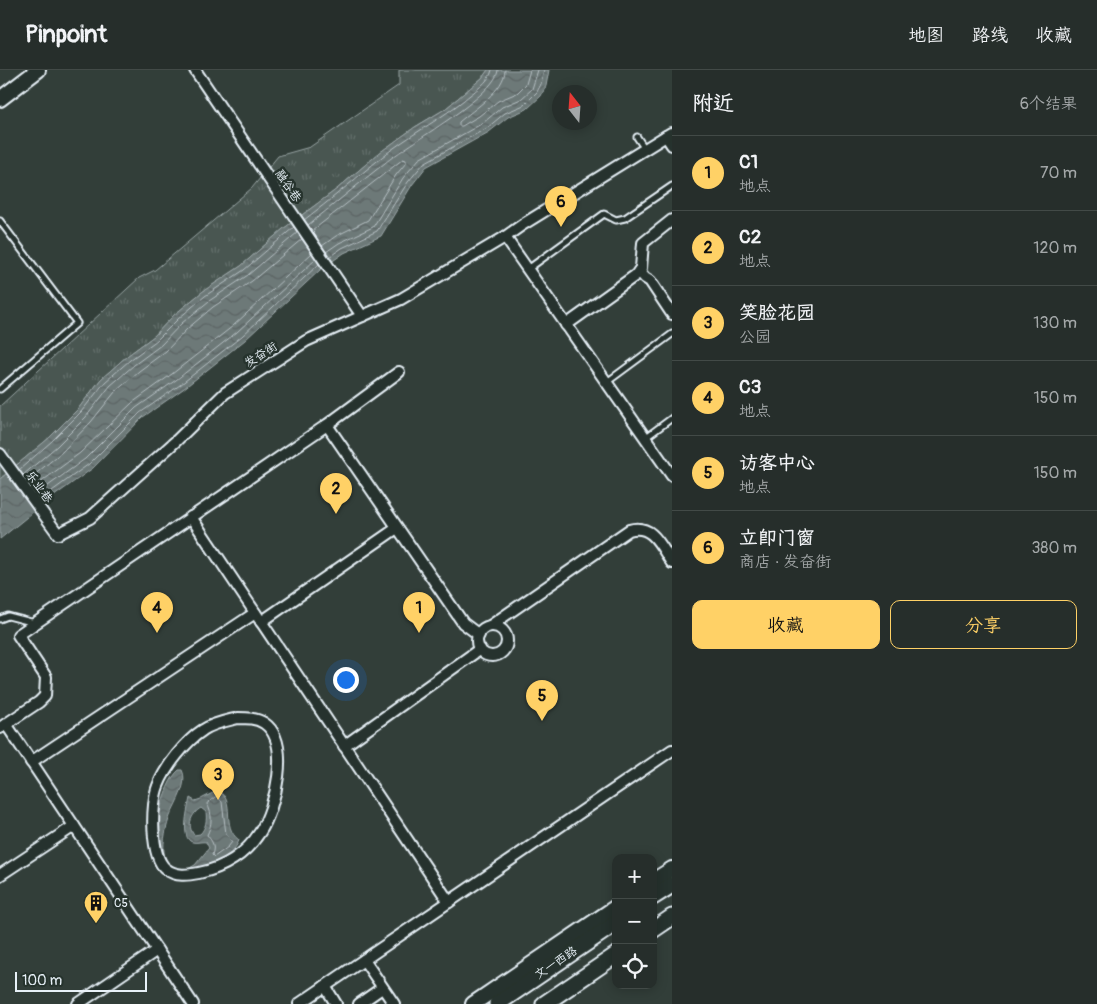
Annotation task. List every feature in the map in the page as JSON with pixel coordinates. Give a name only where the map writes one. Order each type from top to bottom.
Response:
[{"type":"main road","points":[[0,99],[38,70]]},
{"type":"main road","points":[[657,878],[672,869]]},
{"type":"main road","points":[[657,895],[672,885]]},
{"type":"main road","points":[[473,1004],[612,910]]},
{"type":"main road","points":[[657,927],[672,917]]},
{"type":"main road","name":"文一西路","points":[[497,1004],[612,926]]},
{"type":"main road","points":[[544,1004],[612,959]]},
{"type":"street","name":"融谷巷","points":[[195,70],[362,316]]},
{"type":"street","name":"发奋街","points":[[58,534],[90,518],[176,441],[225,393],[306,341],[401,299],[506,237],[522,224],[645,149],[670,138]]},
{"type":"street","points":[[566,325],[636,275],[642,261],[643,243],[672,220]]},
{"type":"street","points":[[506,237],[672,476]]},
{"type":"street","points":[[639,271],[650,281],[672,314]]},
{"type":"street","points":[[193,1004],[31,762],[3,726],[45,696],[46,677],[18,635],[327,425],[399,372]]},
{"type":"street","points":[[327,425],[463,623],[479,635]]},
{"type":"street","name":"乐业巷","points":[[0,454],[58,534]]},
{"type":"street","points":[[191,517],[449,902]]},
{"type":"street","points":[[261,622],[398,528]]},
{"type":"street","points":[[490,626],[504,631],[506,645],[501,653],[492,655],[480,649],[478,640],[482,630],[630,530],[638,528],[647,530],[672,563]]},
{"type":"street","points":[[31,762],[255,613]]},
{"type":"street","points":[[344,746],[480,649]]},
{"type":"street","points":[[238,718],[253,718],[265,724],[273,735],[280,756],[279,774],[271,808],[260,832],[234,859],[219,868],[187,876],[176,874],[166,869],[158,858],[154,837],[153,804],[158,786],[167,769],[188,743],[203,730],[220,722],[238,718]]},
{"type":"street","points":[[298,1004],[672,750]]},
{"type":"street","points":[[0,875],[74,826]]},
{"type":"street","points":[[78,1004],[157,950]]},
{"type":"street","points":[[364,960],[394,1004]]},
{"type":"street","points":[[325,986],[336,1004]]},
{"type":"street","points":[[359,1004],[382,988]]},
{"type":"lane","points":[[637,137],[645,149]]},
{"type":"lane","points":[[528,269],[604,214],[616,220],[625,218],[672,186]]},
{"type":"lane","points":[[0,221],[77,323],[0,389]]},
{"type":"lane","points":[[606,383],[672,334]]},
{"type":"lane","points":[[646,438],[672,418]]},
{"type":"lane","points":[[0,619],[8,616],[36,623]]},
{"type":"green space","points":[[399,70],[488,70],[482,78],[445,109],[415,127],[379,153],[337,189],[283,229],[241,266],[202,292],[174,315],[154,336],[101,379],[78,409],[49,438],[0,479],[0,406],[139,278],[155,270],[252,188],[278,156],[310,147],[399,85]]},
{"type":"water","points":[[488,70],[549,70],[546,86],[541,96],[527,109],[508,117],[489,132],[426,167],[412,185],[381,236],[344,253],[320,270],[245,340],[183,389],[143,417],[93,468],[43,504],[0,539],[0,479],[49,438],[78,409],[101,379],[154,336],[174,315],[202,292],[241,266],[283,229],[337,189],[379,153],[415,127],[445,109],[482,78]]},
{"type":"water","points":[[179,770],[182,770],[184,782],[166,828],[165,859],[160,851],[158,840],[160,813],[167,787]]},
{"type":"water","points":[[218,791],[224,795],[227,801],[230,828],[239,840],[226,857],[204,868],[186,870],[195,865],[209,848],[206,842],[192,842],[187,838],[186,821],[190,798],[195,801]],"holes":[[[201,808],[206,812],[204,829],[200,834],[194,835],[190,827],[193,816]]]},
{"type":"place","name":"立即门窗","points":[[561,227]]},
{"type":"place","name":"C2","points":[[336,514]]},
{"type":"place","name":"C3","points":[[157,633]]},
{"type":"place","name":"C1","points":[[419,633]]},
{"type":"place","name":"访客中心","points":[[542,721]]},
{"type":"place","name":"笑脸花园","points":[[218,800]]},
{"type":"place","name":"C5","points":[[96,924]]}]
